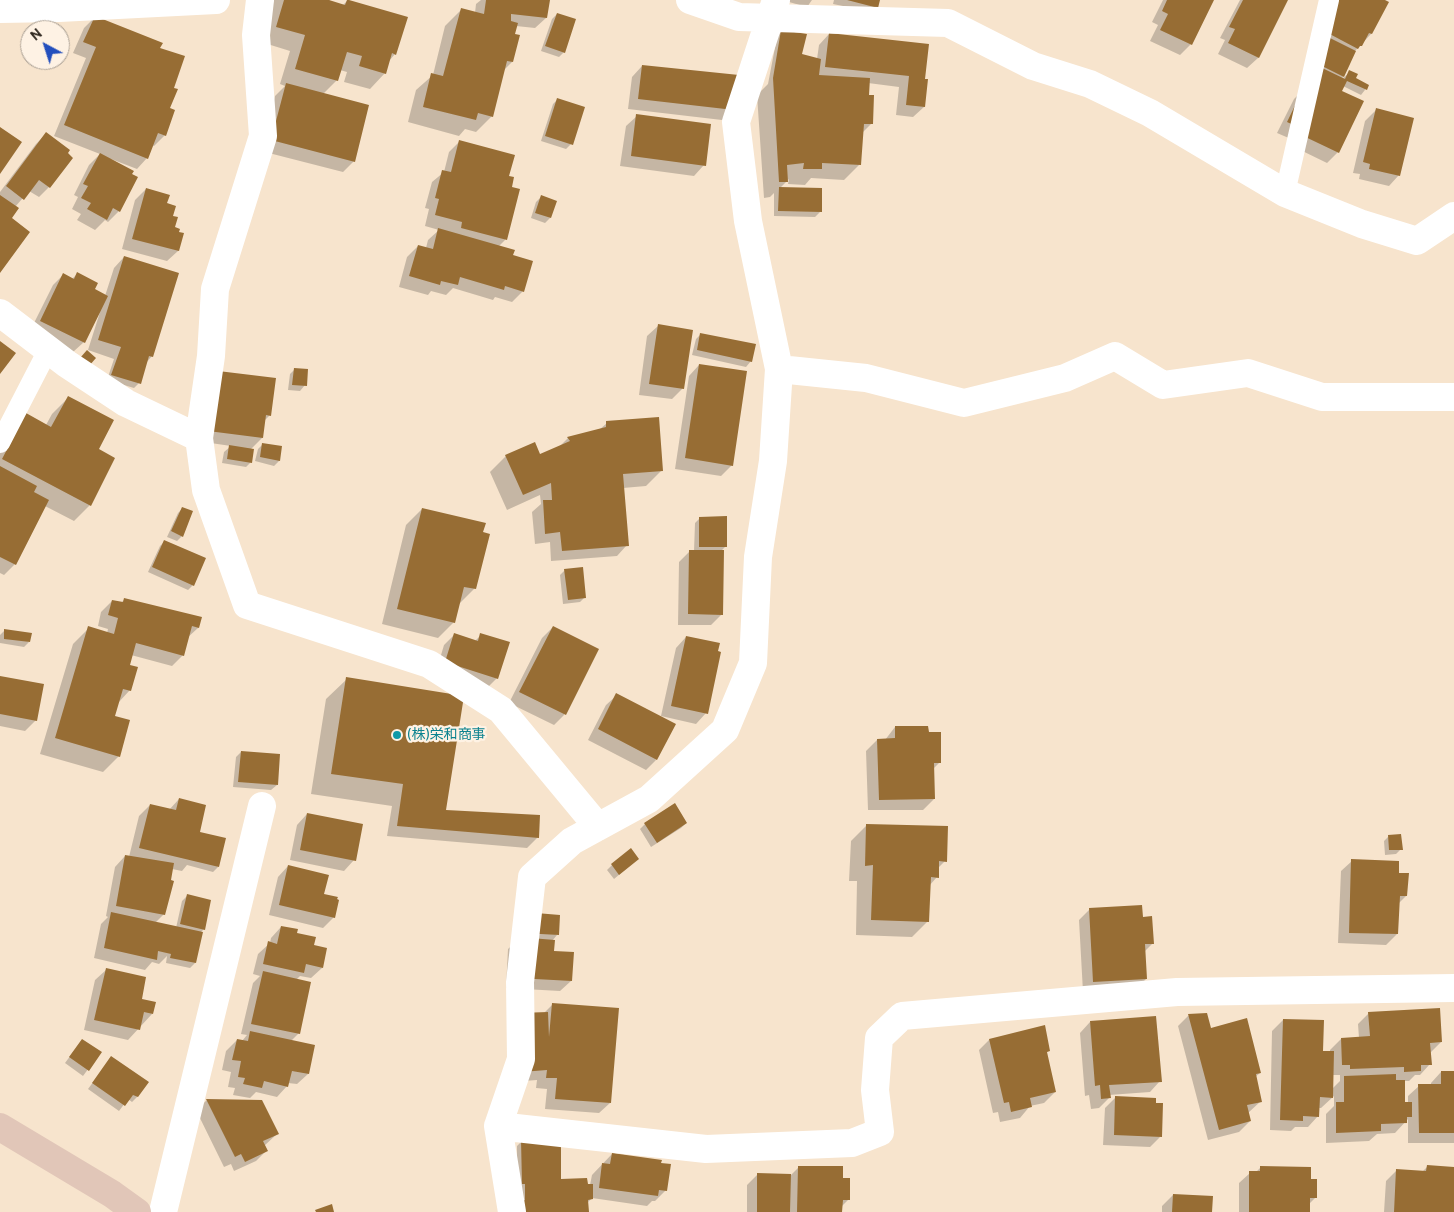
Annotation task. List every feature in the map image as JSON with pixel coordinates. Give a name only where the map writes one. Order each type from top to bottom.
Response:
[{"type":"main road","points":[[0,1126],[112,1194],[137,1212]]},
{"type":"street","points":[[0,9],[216,0]]},
{"type":"street","points":[[260,0],[256,35],[264,136],[215,288],[211,356],[199,438],[206,490],[247,605],[429,664],[501,710],[598,827]]},
{"type":"street","points":[[690,0],[739,17],[773,9],[948,23],[1033,66],[1090,84],[1150,113],[1285,193],[1362,224],[1417,241],[1454,216]]},
{"type":"street","points":[[512,1212],[498,1126],[521,1059],[520,982],[532,877],[572,841],[650,800],[725,730],[753,663],[758,557],[773,461],[779,369],[748,221],[736,122],[773,9]]},
{"type":"street","points":[[0,313],[67,364],[126,403],[199,438]]},
{"type":"street","points":[[779,369],[866,378],[964,403],[1065,378],[1115,356],[1163,385],[1248,373],[1322,397],[1454,398]]},
{"type":"street","points":[[164,1212],[262,806]]},
{"type":"street","points":[[498,1126],[706,1149],[852,1143],[880,1132],[875,1090],[879,1038],[902,1016],[1177,992],[1454,988]]},
{"type":"lane","points":[[1285,193],[1329,0]]},
{"type":"lane","points":[[0,443],[48,350]]},
{"type":"building","points":[[284,0],[329,0],[345,5],[347,0],[349,0],[408,17],[396,55],[392,53],[386,74],[359,66],[362,56],[347,52],[338,81],[295,69],[305,35],[276,27]]},
{"type":"building","points":[[486,0],[550,0],[547,18],[511,14],[511,21],[518,23],[515,34],[520,35],[513,62],[507,61],[493,117],[478,113],[476,120],[423,107],[431,73],[443,76],[461,8],[484,14]]},
{"type":"building","points":[[847,0],[880,0],[878,8]]},
{"type":"building","points":[[1167,0],[1214,0],[1192,45],[1160,30],[1168,14],[1162,11]]},
{"type":"building","points":[[1243,0],[1288,0],[1259,58],[1228,43],[1235,29],[1229,27]]},
{"type":"building","points":[[1339,0],[1385,0],[1389,2],[1372,34],[1369,33],[1362,46],[1358,49],[1324,31]]},
{"type":"building","points":[[557,13],[576,19],[565,53],[545,46]]},
{"type":"building","points":[[95,16],[163,43],[160,48],[185,56],[174,88],[178,89],[170,108],[175,110],[166,136],[158,133],[148,159],[64,125],[96,47],[83,42]]},
{"type":"building","points":[[781,30],[807,34],[802,54],[821,59],[819,75],[870,78],[869,95],[874,95],[873,124],[864,124],[861,165],[822,163],[822,169],[803,169],[804,163],[787,165],[788,182],[779,182],[773,78]]},
{"type":"building","points":[[829,33],[929,44],[925,79],[928,79],[925,107],[906,105],[909,76],[825,67]]},
{"type":"building","points":[[1330,38],[1356,51],[1344,77],[1318,64]]},
{"type":"building","points":[[642,65],[739,75],[734,110],[638,99]]},
{"type":"building","points":[[1318,66],[1345,79],[1349,70],[1358,74],[1356,78],[1369,85],[1367,90],[1347,81],[1342,91],[1364,101],[1339,153],[1297,133],[1300,128],[1287,122],[1304,87]]},
{"type":"building","points":[[286,83],[369,105],[355,162],[271,140]]},
{"type":"building","points":[[557,98],[585,107],[573,145],[545,136]]},
{"type":"building","points":[[1376,108],[1414,118],[1400,176],[1369,169],[1370,164],[1363,162]]},
{"type":"building","points":[[636,114],[711,124],[706,166],[631,156]]},
{"type":"building","points":[[0,127],[22,142],[0,174]]},
{"type":"building","points":[[46,132],[70,150],[68,153],[73,158],[50,188],[39,180],[24,200],[6,186]]},
{"type":"building","points":[[459,140],[515,155],[509,176],[514,177],[512,187],[520,189],[507,240],[461,228],[462,222],[435,215],[439,199],[435,198],[442,170],[451,172]]},
{"type":"building","points":[[100,153],[134,171],[132,174],[138,177],[120,212],[113,208],[107,220],[87,209],[91,203],[81,198],[88,186],[83,184]]},
{"type":"building","points":[[779,187],[822,188],[822,212],[778,211]]},
{"type":"building","points":[[146,188],[170,195],[167,203],[176,206],[173,216],[178,217],[175,227],[180,229],[179,232],[184,233],[179,251],[132,239]]},
{"type":"building","points":[[0,195],[19,208],[12,218],[30,232],[0,273]]},
{"type":"building","points":[[541,195],[557,201],[551,218],[535,213]]},
{"type":"building","points":[[438,228],[515,250],[513,255],[533,261],[524,292],[505,286],[504,290],[460,277],[458,285],[441,281],[440,285],[409,276],[418,245],[433,249]]},
{"type":"building","points":[[124,256],[179,273],[153,357],[149,356],[141,384],[111,375],[121,347],[98,340]]},
{"type":"building","points":[[77,272],[98,283],[95,289],[108,296],[85,343],[40,321],[63,273],[74,279]]},
{"type":"building","points":[[658,324],[693,330],[684,389],[649,384]]},
{"type":"building","points":[[700,333],[756,344],[752,362],[697,350]]},
{"type":"building","points":[[0,341],[16,353],[0,374]]},
{"type":"building","points":[[87,350],[96,358],[89,366],[80,358]]},
{"type":"building","points":[[699,364],[747,371],[733,466],[685,458]]},
{"type":"building","points":[[294,368],[308,369],[307,386],[292,385]]},
{"type":"building","points":[[210,370],[276,378],[271,416],[266,415],[263,438],[208,431]]},
{"type":"building","points":[[68,396],[114,420],[99,449],[115,458],[91,506],[2,459],[26,413],[51,427]]},
{"type":"building","points":[[659,417],[663,471],[623,474],[629,546],[562,551],[560,532],[545,534],[543,500],[552,500],[551,483],[523,495],[505,455],[535,442],[540,454],[570,441],[567,437],[606,427],[606,421]]},
{"type":"building","points":[[262,443],[282,446],[280,461],[260,457]]},
{"type":"building","points":[[229,445],[254,449],[252,463],[227,459]]},
{"type":"building","points":[[0,466],[37,486],[34,492],[49,500],[16,565],[0,557]]},
{"type":"building","points":[[182,507],[193,511],[183,537],[171,531]]},
{"type":"building","points":[[422,508],[486,523],[483,532],[490,534],[476,589],[464,587],[455,623],[397,609]]},
{"type":"building","points":[[727,516],[727,547],[699,547],[699,517]]},
{"type":"building","points":[[164,540],[206,558],[194,586],[152,567]]},
{"type":"building","points":[[689,550],[724,550],[723,615],[688,614]]},
{"type":"building","points":[[583,567],[586,598],[568,600],[564,569]]},
{"type":"building","points":[[124,598],[202,617],[199,628],[192,626],[184,656],[136,643],[130,665],[138,667],[131,691],[123,689],[115,716],[130,720],[120,757],[55,738],[88,626],[114,634],[118,618],[108,615],[112,600],[123,602]]},
{"type":"building","points":[[553,626],[599,649],[566,715],[519,692]]},
{"type":"building","points":[[4,629],[32,633],[30,642],[4,639]]},
{"type":"building","points":[[454,633],[478,641],[480,633],[510,642],[498,679],[445,662]]},
{"type":"building","points":[[686,636],[720,643],[718,651],[721,652],[708,714],[671,706]]},
{"type":"building","points":[[0,676],[44,684],[37,721],[0,714]]},
{"type":"building","name":"(株)栄和商事","points":[[346,677],[464,696],[446,810],[540,815],[539,838],[397,826],[403,784],[331,774]]},
{"type":"building","points":[[616,693],[676,724],[657,760],[598,729]]},
{"type":"building","points":[[895,726],[928,726],[929,732],[941,732],[941,763],[934,763],[935,799],[879,800],[877,739],[895,738]]},
{"type":"building","points":[[241,751],[280,754],[278,785],[238,782]]},
{"type":"building","points":[[179,798],[206,805],[200,832],[226,838],[219,867],[139,848],[150,804],[176,810]]},
{"type":"building","points":[[675,803],[687,823],[657,843],[644,823]]},
{"type":"building","points":[[307,813],[363,824],[356,861],[300,850]]},
{"type":"building","points":[[866,824],[948,826],[947,862],[939,861],[939,878],[931,877],[929,922],[871,920],[873,865],[865,866]]},
{"type":"building","points":[[1401,834],[1403,850],[1389,850],[1388,835]]},
{"type":"building","points":[[631,848],[639,859],[619,875],[611,864]]},
{"type":"building","points":[[125,855],[174,863],[171,880],[174,881],[165,915],[116,906]]},
{"type":"building","points":[[1351,859],[1399,861],[1399,873],[1409,873],[1407,896],[1400,896],[1398,934],[1349,933]]},
{"type":"building","points":[[288,865],[329,875],[324,894],[338,897],[335,918],[279,905]]},
{"type":"building","points":[[187,894],[211,900],[205,930],[180,924]]},
{"type":"building","points":[[1142,905],[1143,917],[1152,916],[1154,944],[1145,944],[1147,979],[1093,982],[1089,908]]},
{"type":"building","points":[[111,912],[203,932],[196,963],[170,958],[171,954],[158,951],[157,960],[104,948]]},
{"type":"building","points":[[524,912],[560,915],[559,935],[522,933]]},
{"type":"building","points":[[281,926],[298,929],[297,933],[316,937],[314,945],[327,948],[323,968],[306,964],[304,973],[263,964],[268,941],[277,944]]},
{"type":"building","points":[[518,937],[555,940],[554,951],[574,952],[572,981],[516,978]]},
{"type":"building","points":[[106,968],[146,977],[142,999],[156,1002],[153,1014],[144,1012],[140,1030],[94,1020]]},
{"type":"building","points":[[263,971],[311,982],[300,1034],[251,1024]]},
{"type":"building","points":[[552,1003],[619,1008],[611,1103],[555,1099],[557,1078],[546,1078],[547,1070],[522,1072],[519,1013],[548,1012],[549,1037]]},
{"type":"building","points":[[1440,1008],[1442,1042],[1430,1043],[1432,1065],[1421,1065],[1421,1071],[1404,1072],[1404,1067],[1350,1069],[1350,1065],[1342,1065],[1341,1038],[1370,1036],[1368,1012]]},
{"type":"building","points":[[1207,1013],[1211,1028],[1247,1018],[1261,1073],[1256,1074],[1262,1102],[1247,1105],[1251,1121],[1219,1130],[1188,1014]]},
{"type":"building","points":[[1156,1016],[1162,1082],[1109,1085],[1111,1098],[1101,1099],[1100,1085],[1095,1086],[1090,1021]]},
{"type":"building","points":[[1283,1019],[1324,1020],[1323,1051],[1334,1051],[1333,1098],[1320,1097],[1319,1117],[1303,1116],[1303,1121],[1280,1120]]},
{"type":"building","points":[[1045,1025],[1050,1051],[1047,1052],[1056,1092],[1030,1098],[1032,1107],[1011,1112],[1009,1102],[1004,1103],[989,1039]]},
{"type":"building","points":[[250,1031],[315,1045],[309,1074],[292,1071],[288,1087],[264,1081],[262,1088],[243,1084],[245,1078],[238,1077],[241,1061],[232,1060],[237,1039],[248,1041]]},
{"type":"building","points":[[82,1039],[102,1052],[89,1071],[69,1057]]},
{"type":"building","points":[[111,1056],[149,1082],[138,1097],[133,1095],[125,1106],[92,1083]]},
{"type":"building","points":[[1441,1071],[1454,1071],[1454,1133],[1419,1133],[1418,1084],[1441,1084]]},
{"type":"building","points":[[1396,1074],[1396,1080],[1405,1080],[1405,1102],[1412,1102],[1412,1117],[1407,1117],[1407,1123],[1381,1124],[1381,1131],[1336,1133],[1336,1102],[1344,1102],[1344,1076]]},
{"type":"building","points":[[1115,1096],[1156,1098],[1156,1103],[1163,1103],[1162,1137],[1114,1135]]},
{"type":"building","points":[[206,1099],[262,1100],[279,1134],[263,1141],[268,1151],[245,1162],[241,1154],[235,1157]]},
{"type":"building","points":[[521,1140],[561,1140],[561,1179],[587,1178],[588,1184],[593,1184],[593,1199],[588,1200],[589,1212],[522,1212],[522,1201],[525,1200],[525,1184],[522,1184]]},
{"type":"building","points":[[612,1153],[662,1160],[661,1163],[671,1164],[667,1191],[659,1190],[658,1196],[599,1188],[602,1163],[610,1164]]},
{"type":"building","points":[[1427,1165],[1454,1167],[1454,1212],[1394,1212],[1396,1169],[1426,1171]]},
{"type":"building","points":[[798,1166],[843,1166],[843,1178],[850,1178],[850,1200],[843,1200],[842,1212],[797,1212]]},
{"type":"building","points":[[1260,1166],[1311,1167],[1311,1179],[1317,1179],[1317,1198],[1310,1198],[1310,1212],[1249,1212],[1249,1171],[1260,1171]]},
{"type":"building","points":[[757,1173],[791,1174],[790,1212],[757,1212]]},
{"type":"building","points":[[1173,1194],[1213,1196],[1212,1212],[1172,1212]]},
{"type":"building","points":[[332,1204],[334,1212],[316,1212],[315,1210]]},
{"type":"place","name":"(株)栄和商事","points":[[397,735]]}]
